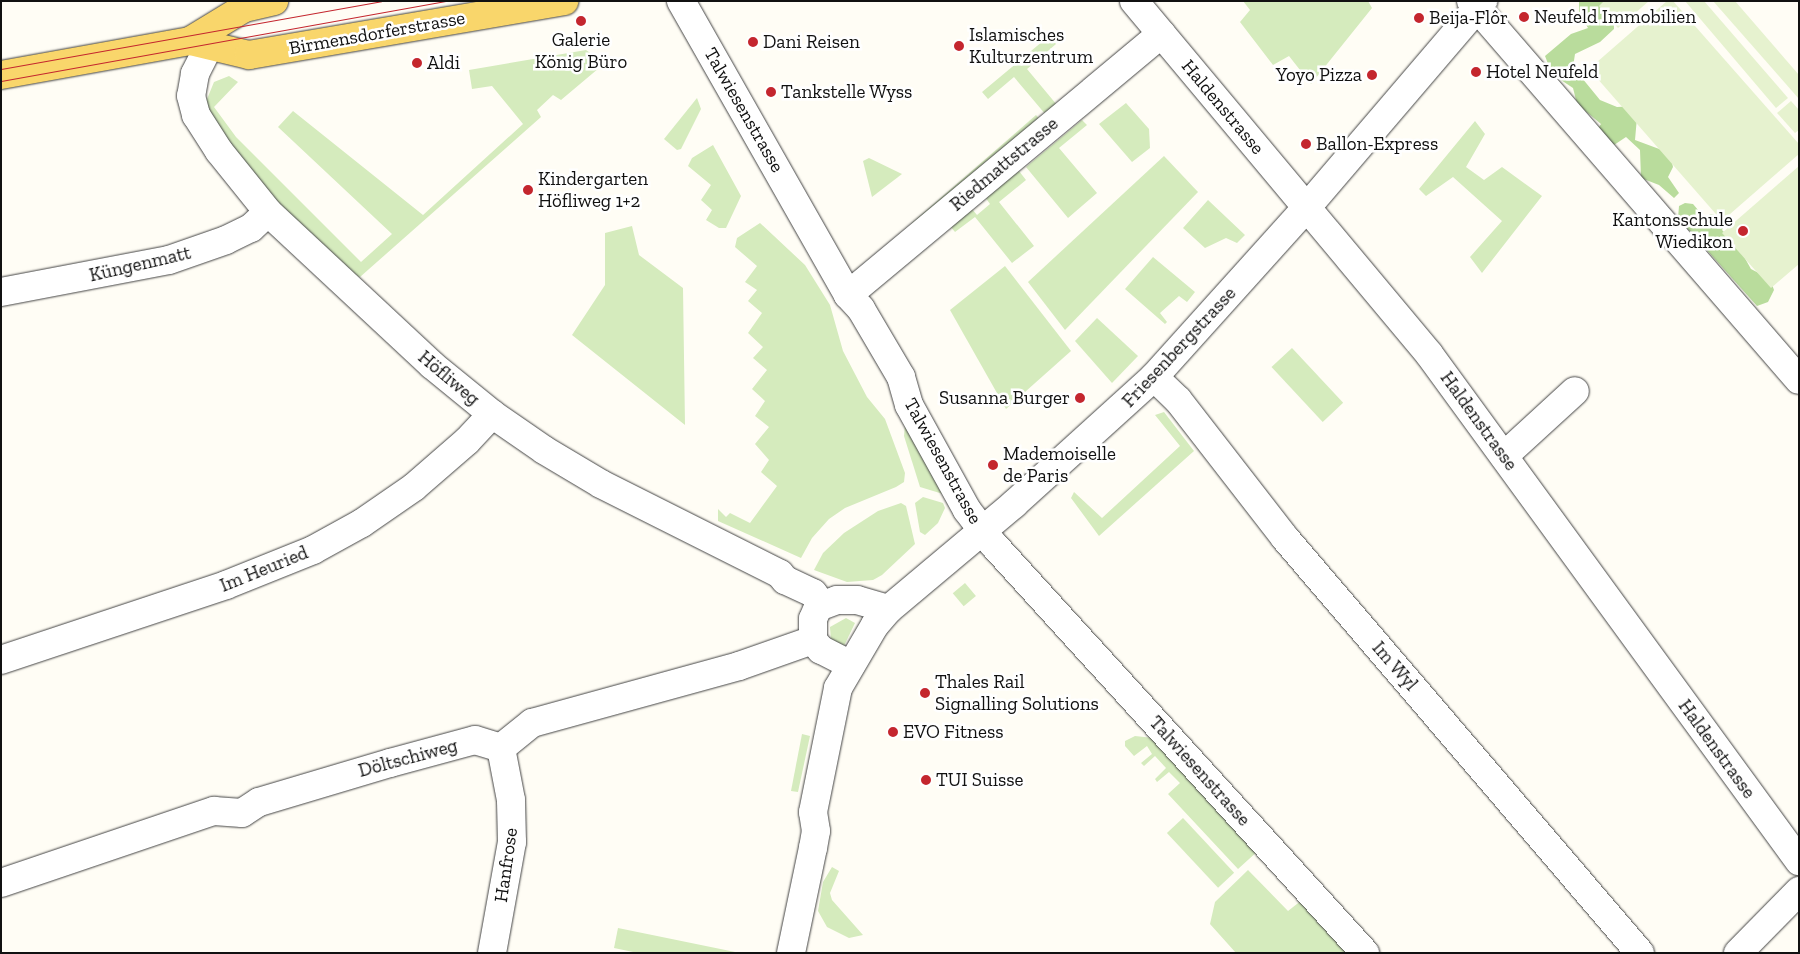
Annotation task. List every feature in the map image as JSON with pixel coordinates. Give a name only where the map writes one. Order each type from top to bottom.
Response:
[{"type":"main road","name":"Birmensdorferstrasse","points":[[200,44],[244,8],[274,1]]},
{"type":"main road","name":"Birmensdorferstrasse","points":[[1,75],[200,44],[249,55],[564,1]]},
{"type":"street","name":"Talwiesenstrasse","points":[[681,1],[848,295],[861,309],[902,378],[908,405],[966,510],[981,530],[1365,953]]},
{"type":"street","name":"Haldenstrasse","points":[[1134,1],[1308,206],[1429,354],[1799,861]]},
{"type":"street","name":"Friesenbergstrasse","points":[[791,953],[816,831],[812,812],[834,702],[838,688],[852,665],[861,644],[889,609],[1014,504],[1154,378],[1308,206],[1476,4]]},
{"type":"street","points":[[1476,4],[1799,380]]},
{"type":"street","name":"Riedmattstrasse","points":[[848,295],[1161,34]]},
{"type":"street","name":"Höfliweg","points":[[200,44],[192,86],[196,115],[219,151],[268,212],[432,365],[492,414],[602,484],[780,574],[785,580],[812,593],[822,604]]},
{"type":"street","name":"Küngenmatt","points":[[1,292],[140,267],[196,252],[251,228],[268,212]]},
{"type":"street","name":"Im Wyl","points":[[1154,378],[1178,400],[1285,538],[1640,953]]},
{"type":"street","points":[[1504,456],[1575,391]]},
{"type":"street","name":"Im Heuried","points":[[1,660],[226,585],[312,550],[362,523],[414,487],[468,441],[492,414]]},
{"type":"street","points":[[852,665],[821,650],[812,640],[814,619],[822,604],[837,600],[857,600],[889,609]]},
{"type":"street","points":[[501,748],[532,723],[739,666],[812,640]]},
{"type":"street","name":"Döltschiweg","points":[[1,883],[214,812],[242,813],[259,802],[409,757],[476,740],[501,748]]},
{"type":"street","name":"Hanfrose","points":[[492,953],[512,842],[511,800],[501,748]]},
{"type":"street","points":[[1738,953],[1799,891]]},
{"type":"green space","points":[[1243,1],[1368,1],[1372,8],[1311,84],[1289,56],[1273,65],[1240,22],[1250,10]]},
{"type":"green space","points":[[1579,1],[1613,1],[1614,29],[1600,42],[1575,54],[1573,67],[1600,100],[1617,107],[1638,106],[1635,140],[1670,153],[1673,167],[1668,177],[1679,193],[1674,198],[1659,185],[1641,178],[1640,150],[1626,137],[1614,145],[1599,142],[1595,133],[1601,124],[1577,104],[1573,88],[1552,74],[1545,56],[1571,34],[1588,28],[1579,13]]},
{"type":"green space","points":[[1604,1],[1649,1],[1618,28],[1599,6]]},
{"type":"green space","points":[[1667,1],[1673,1],[1799,144],[1799,154],[1722,221],[1589,69]]},
{"type":"green space","points":[[1685,1],[1704,1],[1788,98],[1776,108]]},
{"type":"green space","points":[[1713,1],[1735,1],[1799,75],[1799,99]]},
{"type":"green space","points":[[1049,36],[1056,44],[1027,69],[1057,105],[1046,115],[1014,77],[988,99],[982,92]]},
{"type":"green space","points":[[586,50],[605,63],[561,100],[553,95],[537,110],[541,117],[360,277],[350,274],[261,189],[228,145],[205,104],[214,82],[229,76],[238,82],[214,107],[236,137],[361,262],[392,234],[278,127],[293,111],[423,215],[523,124],[492,86],[472,89],[469,70]]},
{"type":"green space","points":[[697,98],[701,109],[681,149],[677,150],[664,139]]},
{"type":"green space","points":[[1791,101],[1799,110],[1799,130],[1795,133],[1777,113]]},
{"type":"green space","points":[[1126,103],[1149,129],[1150,148],[1132,162],[1099,124]]},
{"type":"green space","points":[[1036,115],[1042,122],[917,230],[911,223]]},
{"type":"green space","points":[[1082,120],[1087,125],[1059,148],[1097,193],[1068,218],[1026,167]]},
{"type":"green space","points":[[1475,121],[1485,134],[1466,167],[1484,180],[1502,167],[1542,196],[1482,273],[1470,257],[1502,221],[1453,177],[1426,196],[1419,189]]},
{"type":"green space","points":[[713,145],[741,196],[726,228],[719,228],[706,220],[712,210],[701,200],[711,185],[688,166],[692,158]]},
{"type":"green space","points":[[1164,156],[1198,192],[1065,330],[1028,282]]},
{"type":"green space","points":[[869,158],[902,174],[872,197],[863,161]]},
{"type":"green space","points":[[1799,166],[1799,264],[1771,288],[1722,233]]},
{"type":"green space","points":[[1019,171],[1026,180],[999,202],[1034,246],[1012,263],[975,217],[955,232],[950,226],[972,209],[977,215],[990,204],[985,197]]},
{"type":"green space","points":[[1208,200],[1245,235],[1237,243],[1226,238],[1205,248],[1183,228]]},
{"type":"green space","points":[[1685,203],[1693,204],[1704,217],[1711,214],[1721,217],[1725,224],[1722,230],[1738,246],[1751,269],[1770,279],[1774,290],[1768,302],[1757,306],[1678,218],[1679,206]]},
{"type":"green space","points":[[760,223],[805,265],[830,305],[843,351],[867,397],[885,419],[905,473],[904,482],[896,487],[845,508],[829,519],[812,538],[801,558],[718,521],[718,509],[726,517],[730,513],[750,523],[777,486],[761,472],[769,460],[755,444],[769,427],[755,416],[765,401],[752,389],[767,370],[753,358],[763,347],[748,333],[762,313],[748,301],[757,290],[745,282],[757,266],[735,247],[737,238]]},
{"type":"green space","points":[[632,226],[639,255],[683,288],[685,425],[572,335],[605,285],[605,233]]},
{"type":"green space","points":[[1153,257],[1195,292],[1187,302],[1179,296],[1160,313],[1167,322],[1165,324],[1125,289]]},
{"type":"green space","points":[[1005,266],[1071,351],[1006,409],[950,310]]},
{"type":"green space","points":[[1097,318],[1138,356],[1112,383],[1075,341]]},
{"type":"green space","points":[[1292,348],[1343,403],[1323,422],[1272,367]]},
{"type":"green space","points":[[1164,412],[1194,451],[1099,536],[1071,498],[1074,492],[1102,518],[1180,446],[1155,415]]},
{"type":"green space","points":[[905,425],[943,494],[920,487],[904,436]]},
{"type":"green space","points":[[923,497],[943,503],[945,508],[938,523],[925,535],[920,532],[915,503]]},
{"type":"green space","points":[[901,503],[906,506],[915,544],[882,575],[873,580],[847,582],[814,570],[823,553],[844,533],[878,511]]},
{"type":"green space","points":[[965,583],[976,596],[964,606],[953,593]]},
{"type":"green space","points":[[846,618],[855,623],[843,648],[831,641],[830,627]]},
{"type":"green space","points":[[802,734],[810,736],[798,792],[791,791]]},
{"type":"green space","points":[[1135,736],[1153,738],[1259,850],[1238,869],[1168,794],[1180,783],[1169,772],[1157,782],[1155,779],[1166,768],[1155,756],[1144,766],[1141,763],[1152,754],[1147,746],[1134,756],[1125,746],[1125,741]]},
{"type":"green space","points":[[1183,818],[1234,873],[1218,888],[1167,833]]},
{"type":"green space","points":[[832,867],[839,871],[830,893],[832,900],[863,935],[849,938],[827,927],[818,911],[823,882]]},
{"type":"green space","points":[[1248,870],[1288,911],[1302,900],[1349,953],[1236,953],[1210,924],[1215,902]]},
{"type":"green space","points":[[618,928],[740,953],[638,953],[614,948]]},
{"type":"tram line","points":[[1,69],[381,1]]},
{"type":"tram line","points":[[1,81],[447,1]]},
{"type":"place","name":"Neufeld Immobilien","points":[[1524,17]]},
{"type":"place","name":"Beija-Flôr","points":[[1419,18]]},
{"type":"place","name":"Galerie König Büro","points":[[581,21]]},
{"type":"place","name":"Dani Reisen","points":[[753,42]]},
{"type":"place","name":"Islamisches Kulturzentrum","points":[[959,46]]},
{"type":"place","name":"Aldi","points":[[417,63]]},
{"type":"place","name":"Hotel Neufeld","points":[[1476,72]]},
{"type":"place","name":"Yoyo Pizza","points":[[1372,75]]},
{"type":"place","name":"Tankstelle Wyss","points":[[771,92]]},
{"type":"place","name":"Ballon-Express","points":[[1306,144]]},
{"type":"place","name":"Kindergarten Höfliweg 1+2","points":[[528,190]]},
{"type":"place","name":"Kantonsschule Wiedikon","points":[[1743,231]]},
{"type":"place","name":"Susanna Burger","points":[[1080,398]]},
{"type":"place","name":"Mademoiselle de Paris","points":[[993,465]]},
{"type":"place","name":"Thales Rail Signalling Solutions","points":[[925,693]]},
{"type":"place","name":"EVO Fitness","points":[[893,732]]},
{"type":"place","name":"TUI Suisse","points":[[926,780]]}]
